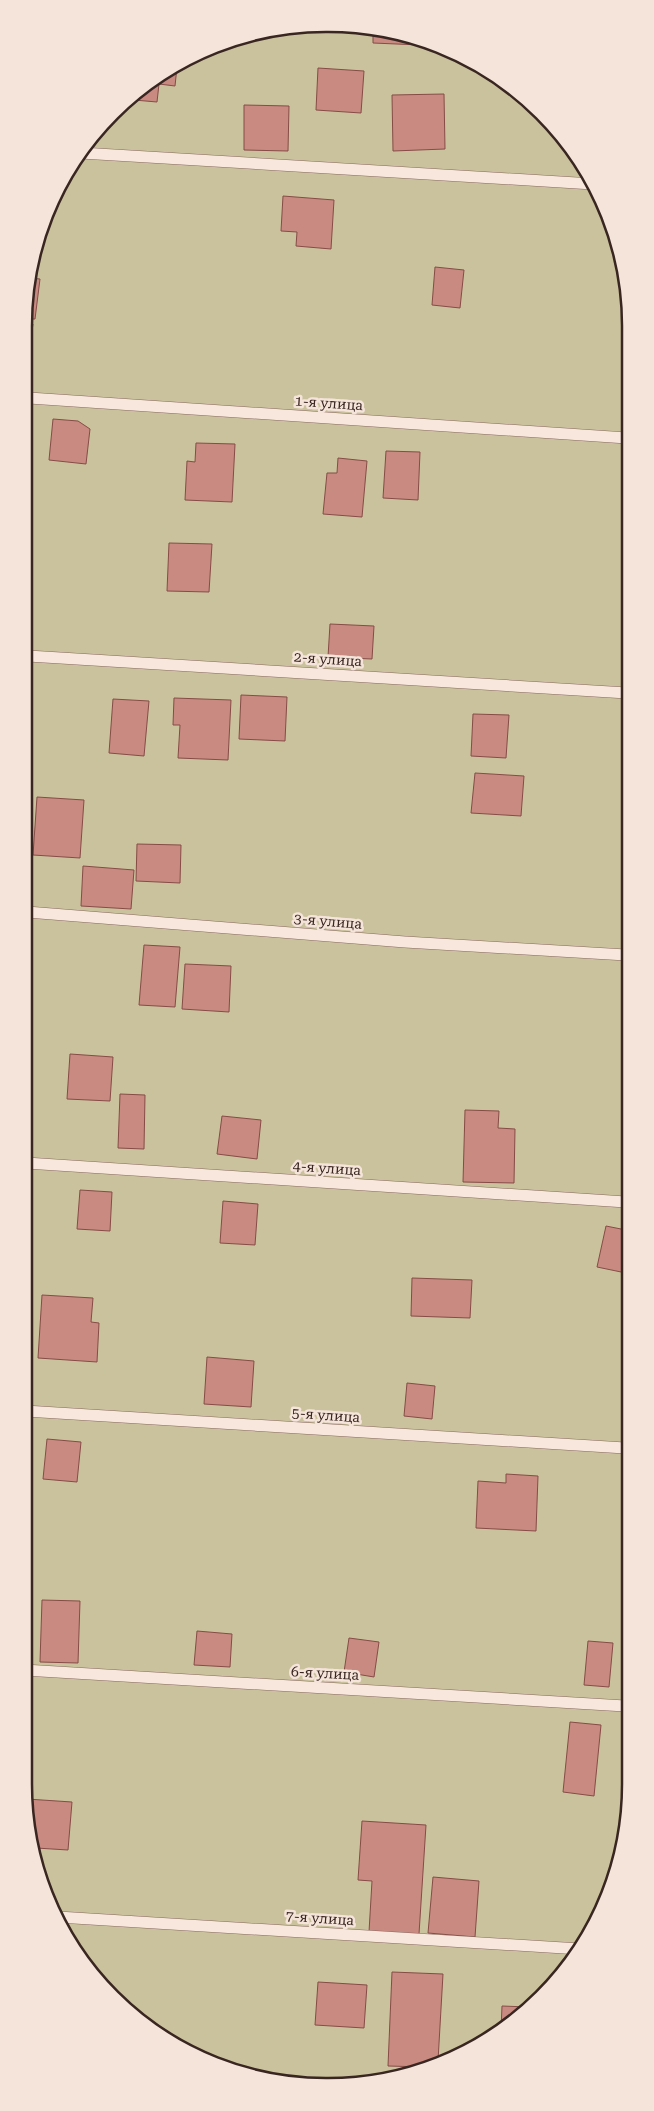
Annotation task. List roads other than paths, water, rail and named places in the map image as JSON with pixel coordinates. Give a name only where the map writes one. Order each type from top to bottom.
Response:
[{"type":"lane","points":[[89,153],[584,183]]},
{"type":"lane","name":"1-я улица","points":[[33,398],[622,438]]},
{"type":"lane","name":"2-я улица","points":[[33,656],[622,693]]},
{"type":"lane","name":"3-я улица","points":[[33,912],[405,942],[622,955]]},
{"type":"lane","name":"4-я улица","points":[[33,1163],[622,1202]]},
{"type":"lane","name":"5-я улица","points":[[33,1411],[622,1448]]},
{"type":"lane","name":"6-я улица","points":[[33,1671],[622,1706]]},
{"type":"lane","name":"7-я улица","points":[[65,1917],[572,1948]]}]
